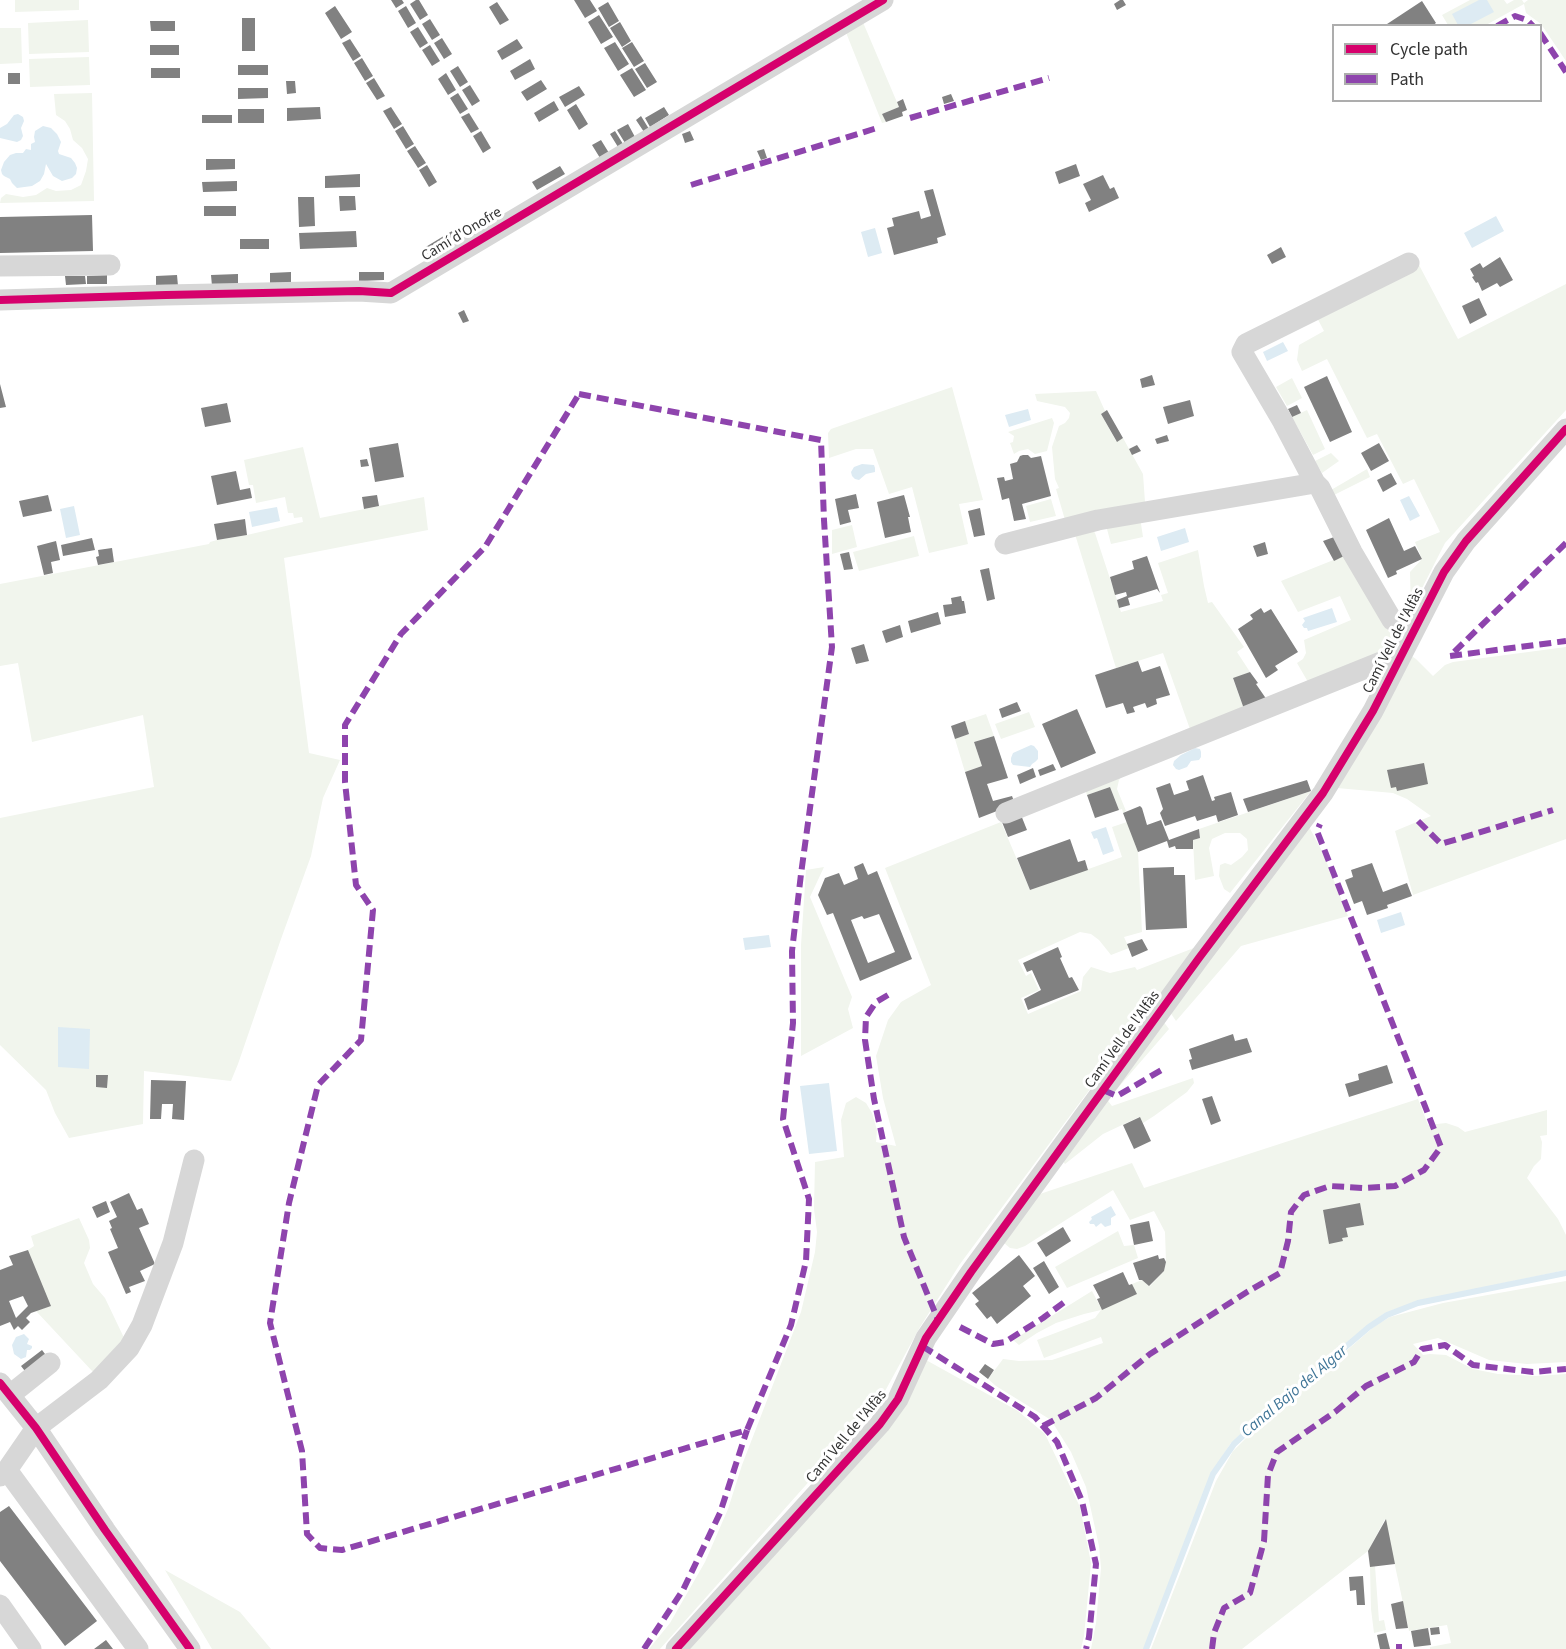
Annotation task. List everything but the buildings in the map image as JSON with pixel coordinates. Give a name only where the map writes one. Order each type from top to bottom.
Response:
[{"type":"street","name":"Camí d'Onofre","points":[[0,300],[336,292],[391,293],[883,0]]},
{"type":"street","points":[[1409,263],[1246,344],[1242,352],[1392,620],[1414,630]]},
{"type":"street","points":[[0,266],[110,266]]},
{"type":"street","name":"Camí Vell de l'Alfàs","points":[[676,1649],[880,1424],[898,1399],[926,1338],[971,1272],[1199,958],[1323,794],[1373,711],[1444,572],[1466,541],[1566,429]]},
{"type":"street","points":[[1005,544],[1098,520],[1315,483]]},
{"type":"street","points":[[1006,813],[1401,654]]},
{"type":"street","points":[[138,1649],[4,1473],[36,1428],[99,1380],[129,1348],[142,1325],[173,1243],[194,1160]]},
{"type":"street","points":[[50,1363],[5,1389],[36,1428],[190,1649]]},
{"type":"street","points":[[0,1605],[31,1649]]},
{"type":"shaded area","points":[[15,0],[79,0],[79,10],[15,12]]},
{"type":"shaded area","points":[[1470,0],[1504,0],[1507,4],[1514,0],[1522,0],[1524,3],[1528,0],[1566,0],[1566,61],[1542,24],[1526,13],[1524,4],[1488,24],[1447,24],[1442,15]]},
{"type":"shaded area","points":[[1479,0],[1487,0],[1494,12],[1471,24],[1457,24],[1452,14]]},
{"type":"shaded area","points":[[88,20],[89,52],[29,54],[28,23]]},
{"type":"shaded area","points":[[862,20],[899,107],[882,114],[886,122],[882,123],[845,30]]},
{"type":"shaded area","points":[[0,28],[21,28],[22,63],[0,64]]},
{"type":"shaded area","points":[[89,57],[90,85],[30,87],[29,59]]},
{"type":"shaded area","points":[[92,93],[94,201],[0,203],[1,198],[6,194],[23,197],[36,195],[47,188],[56,191],[71,190],[81,185],[88,159],[82,148],[73,140],[65,121],[56,115],[54,94]]},
{"type":"shaded area","points":[[18,114],[23,117],[24,121],[21,128],[23,136],[21,140],[17,142],[0,138],[0,128]]},
{"type":"shaded area","points":[[43,126],[51,128],[57,134],[61,142],[59,154],[71,158],[77,168],[76,174],[62,181],[53,176],[46,164],[40,181],[32,186],[17,188],[10,179],[2,174],[4,162],[10,155],[23,153],[26,149],[31,150],[31,144],[35,142],[35,131]]},
{"type":"shaded area","points":[[1496,216],[1504,231],[1472,248],[1464,233]]},
{"type":"shaded area","points":[[875,228],[882,253],[868,257],[861,232]]},
{"type":"shaded area","points":[[1419,265],[1458,339],[1566,284],[1566,410],[1445,543],[1411,610],[1410,572],[1422,559],[1415,542],[1440,532],[1414,479],[1403,484],[1377,434],[1367,438],[1327,359],[1302,371],[1297,360],[1299,345],[1324,331],[1315,314]]},
{"type":"shaded area","points":[[1283,342],[1288,351],[1267,361],[1263,352]]},
{"type":"shaded area","points":[[1292,378],[1302,398],[1287,406],[1276,387]]},
{"type":"shaded area","points":[[952,387],[983,500],[959,504],[968,544],[929,553],[912,487],[889,494],[873,449],[856,449],[829,458],[828,433],[831,429]]},
{"type":"shaded area","points":[[1096,391],[1105,411],[1101,414],[1116,441],[1123,438],[1143,474],[1145,502],[1065,520],[1056,489],[1059,488],[1055,479],[1052,447],[1059,426],[1065,423],[1070,413],[1065,407],[1037,401],[1035,394]]},
{"type":"shaded area","points":[[1028,409],[1031,420],[1009,427],[1005,415]]},
{"type":"shaded area","points":[[1307,410],[1325,449],[1313,455],[1292,417]]},
{"type":"shaded area","points":[[1052,418],[1054,423],[1047,451],[1035,454],[1028,449],[1014,454],[1010,443],[1013,442],[1014,436],[1008,432]]},
{"type":"shaded area","points":[[303,447],[320,518],[424,497],[428,530],[284,558],[309,753],[340,760],[323,798],[311,856],[231,1081],[144,1071],[143,1124],[69,1138],[55,1113],[46,1090],[0,1045],[0,818],[154,787],[143,715],[32,742],[18,663],[0,666],[0,584],[209,544],[217,540],[303,522],[302,517],[294,518],[293,513],[288,513],[285,497],[256,503],[253,485],[249,485],[244,460]]},
{"type":"shaded area","points":[[1331,453],[1339,461],[1322,473],[1315,461]]},
{"type":"shaded area","points":[[862,464],[874,465],[875,472],[866,474],[859,480],[855,479],[851,472],[854,467]]},
{"type":"shaded area","points":[[1367,469],[1370,477],[1334,495],[1331,490]]},
{"type":"shaded area","points":[[1409,496],[1420,516],[1410,521],[1400,500]]},
{"type":"shaded area","points":[[1051,499],[1056,516],[1030,522],[1026,506]]},
{"type":"shaded area","points":[[74,506],[80,535],[66,538],[60,509]]},
{"type":"shaded area","points":[[277,507],[280,521],[252,527],[249,512]]},
{"type":"shaded area","points":[[1140,517],[1143,537],[1111,544],[1107,529],[1110,522]]},
{"type":"shaded area","points":[[852,525],[857,547],[832,554],[832,530]]},
{"type":"shaded area","points":[[1090,527],[1095,533],[1121,612],[1163,601],[1161,595],[1168,593],[1158,563],[1198,550],[1208,603],[1212,602],[1244,647],[1237,652],[1250,672],[1233,679],[1244,709],[1191,732],[1163,653],[1116,668],[1074,531]]},
{"type":"shaded area","points":[[1185,528],[1189,542],[1161,551],[1157,537]]},
{"type":"shaded area","points":[[914,536],[919,556],[859,571],[853,552]]},
{"type":"shaded area","points":[[1346,555],[1393,638],[1389,648],[1308,682],[1297,663],[1306,653],[1304,640],[1351,620],[1340,596],[1298,612],[1281,581]]},
{"type":"shaded area","points":[[1332,608],[1337,622],[1308,631],[1302,625],[1305,621],[1303,618]]},
{"type":"shaded area","points":[[1566,647],[1566,839],[1413,895],[1395,831],[1431,816],[1407,799],[1393,793],[1337,788],[1410,655],[1433,676],[1445,665],[1453,662]]},
{"type":"shaded area","points":[[1029,712],[1035,727],[1001,739],[995,724]]},
{"type":"shaded area","points":[[986,714],[994,736],[974,742],[982,766],[965,772],[955,739],[969,734],[965,721]]},
{"type":"shaded area","points":[[1031,745],[1038,751],[1038,759],[1030,767],[1013,765],[1011,758],[1013,753]]},
{"type":"shaded area","points":[[1195,748],[1200,749],[1201,752],[1199,760],[1191,761],[1187,767],[1176,769],[1173,765],[1174,761]]},
{"type":"shaded area","points":[[1122,776],[1117,789],[1126,811],[1123,813],[1122,809],[1119,810],[1110,787],[1087,795],[1084,788]]},
{"type":"shaded area","points":[[1311,791],[1230,893],[1224,889],[1219,876],[1220,865],[1225,863],[1231,865],[1248,850],[1247,839],[1240,833],[1225,833],[1212,839],[1209,848],[1214,876],[1195,880],[1193,840],[1200,838],[1199,829]]},
{"type":"shaded area","points":[[1001,822],[1030,890],[1122,857],[1112,827],[1127,822],[1138,852],[1142,932],[1124,937],[1129,948],[1111,955],[1091,934],[1080,932],[1018,960],[1026,976],[1031,973],[1039,990],[1021,998],[1028,1014],[1081,991],[1083,977],[1091,967],[1110,973],[1135,967],[1137,970],[1199,946],[960,1264],[920,1327],[878,1404],[660,1649],[649,1649],[670,1623],[705,1562],[728,1509],[742,1465],[801,1312],[815,1252],[817,1232],[814,1209],[815,1162],[844,1157],[841,1120],[846,1103],[856,1097],[866,1103],[877,1130],[876,1142],[896,1146],[883,1098],[876,1056],[888,1020],[901,1002],[931,985],[885,868]]},
{"type":"shaded area","points":[[1308,825],[1323,853],[1348,916],[1241,946],[1176,1021],[1170,1012]]},
{"type":"shaded area","points":[[1106,827],[1114,851],[1103,855],[1097,838],[1094,839],[1091,832]]},
{"type":"shaded area","points":[[824,867],[810,897],[852,997],[848,1009],[853,1028],[801,1056],[801,945],[806,870]]},
{"type":"shaded area","points":[[1401,912],[1405,925],[1381,933],[1377,920]]},
{"type":"shaded area","points":[[769,935],[771,947],[745,950],[743,938]]},
{"type":"shaded area","points":[[1163,1021],[1169,1029],[1117,1089],[1114,1087]]},
{"type":"shaded area","points":[[58,1027],[90,1029],[89,1069],[58,1067]]},
{"type":"shaded area","points":[[1193,1078],[1194,1083],[1187,1092],[1143,1123],[1139,1117],[1103,1134],[1065,1164],[1062,1160],[1105,1097],[1112,1106]]},
{"type":"shaded area","points":[[829,1083],[837,1151],[809,1154],[800,1086]]},
{"type":"shaded area","points":[[1418,1099],[1428,1125],[1446,1123],[1465,1132],[1547,1110],[1547,1135],[1540,1136],[1541,1159],[1527,1178],[1558,1219],[1566,1235],[1566,1270],[1417,1301],[1385,1313],[1368,1325],[1231,1443],[1211,1473],[1144,1649],[1091,1649],[1101,1568],[1099,1546],[1086,1487],[1071,1452],[1051,1420],[988,1379],[1003,1359],[1052,1360],[1103,1343],[1101,1337],[1044,1358],[1037,1340],[1095,1318],[1101,1310],[1056,1323],[1019,1345],[1013,1340],[1092,1291],[1102,1310],[1136,1294],[1132,1284],[1142,1280],[1150,1286],[1164,1271],[1165,1232],[1154,1211],[1130,1220],[1113,1190],[1025,1246],[1017,1249],[1010,1248],[1004,1243],[1037,1195],[1132,1163],[1144,1188]]},
{"type":"shaded area","points":[[1111,1206],[1116,1215],[1111,1218],[1111,1225],[1105,1227],[1101,1223],[1096,1227],[1090,1224],[1091,1217]]},
{"type":"shaded area","points":[[79,1218],[89,1240],[90,1248],[84,1263],[93,1284],[105,1298],[126,1342],[93,1372],[36,1311],[50,1306],[28,1250],[34,1246],[31,1236]]},
{"type":"shaded area","points":[[1118,1231],[1124,1246],[1134,1245],[1138,1258],[1067,1288],[1055,1267]]},
{"type":"shaded area","points":[[1566,1281],[1566,1362],[1527,1364],[1489,1360],[1438,1338],[1413,1344],[1423,1355],[1446,1355],[1473,1369],[1498,1374],[1536,1376],[1566,1374],[1566,1649],[1430,1649],[1430,1647],[1451,1643],[1447,1625],[1409,1631],[1385,1519],[1368,1551],[1242,1649],[1151,1649],[1216,1481],[1233,1451],[1248,1436],[1376,1325],[1390,1317],[1443,1303]]},
{"type":"shaded area","points":[[24,1334],[29,1339],[27,1344],[32,1348],[27,1350],[26,1357],[21,1359],[14,1354],[12,1345],[16,1337]]},
{"type":"shaded area","points":[[926,1360],[1018,1411],[1045,1434],[1080,1507],[1091,1563],[1081,1649],[689,1649]]},
{"type":"shaded area","points":[[1375,1566],[1379,1621],[1384,1620],[1386,1630],[1374,1633],[1370,1567]]},
{"type":"shaded area","points":[[165,1570],[240,1612],[271,1649],[212,1649]]},
{"type":"waterway","name":"Canal Bajo del Algar","points":[[1146,1649],[1213,1474],[1234,1444],[1261,1419],[1369,1327],[1387,1315],[1418,1303],[1566,1273]]},
{"type":"marked path","points":[[1501,24],[1515,16],[1531,24]]},
{"type":"marked path","points":[[1542,36],[1566,72]]},
{"type":"marked path","points":[[910,118],[1049,78]]},
{"type":"marked path","points":[[691,185],[877,128]]},
{"type":"marked path","points":[[579,394],[821,440],[832,647],[792,951],[793,1023],[783,1119],[809,1199],[806,1261],[791,1325],[747,1430],[342,1550],[320,1548],[307,1534],[302,1451],[270,1323],[289,1203],[318,1085],[361,1040],[373,910],[356,885],[345,782],[345,725],[401,634],[485,547],[579,394]]},
{"type":"marked path","points":[[1566,543],[1450,656],[1566,641]]},
{"type":"marked path","points":[[1418,821],[1441,844],[1553,810]]},
{"type":"marked path","points":[[1043,1426],[1096,1398],[1150,1354],[1280,1273],[1288,1241],[1291,1212],[1304,1195],[1330,1186],[1363,1188],[1395,1186],[1424,1170],[1441,1147],[1317,831],[1320,824]]},
{"type":"marked path","points":[[888,995],[876,1002],[866,1017],[865,1040],[874,1099],[904,1237],[938,1320]]},
{"type":"marked path","points":[[1103,1090],[1117,1096],[1165,1068]]},
{"type":"marked path","points":[[960,1327],[993,1344],[1005,1342],[1067,1300]]},
{"type":"marked path","points":[[1212,1649],[1214,1633],[1224,1608],[1250,1593],[1264,1541],[1268,1475],[1277,1452],[1335,1412],[1366,1386],[1414,1362],[1422,1349],[1445,1345],[1473,1365],[1533,1372],[1566,1369]]},
{"type":"marked path","points":[[922,1346],[1035,1417],[1057,1442],[1082,1501],[1096,1564],[1086,1649]]},
{"type":"marked path","points":[[644,1649],[683,1590],[720,1513],[747,1430]]},
{"type":"marked path","points":[[1399,1644],[1399,1649]]},
{"type":"cycle path","points":[[0,300],[359,291],[391,293],[883,0]]},
{"type":"cycle path","points":[[676,1649],[880,1424],[898,1399],[926,1338],[971,1272],[1199,958],[1323,793],[1373,711],[1444,572],[1466,541],[1566,429]]},
{"type":"cycle path","points":[[0,1383],[36,1428],[190,1649]]}]
